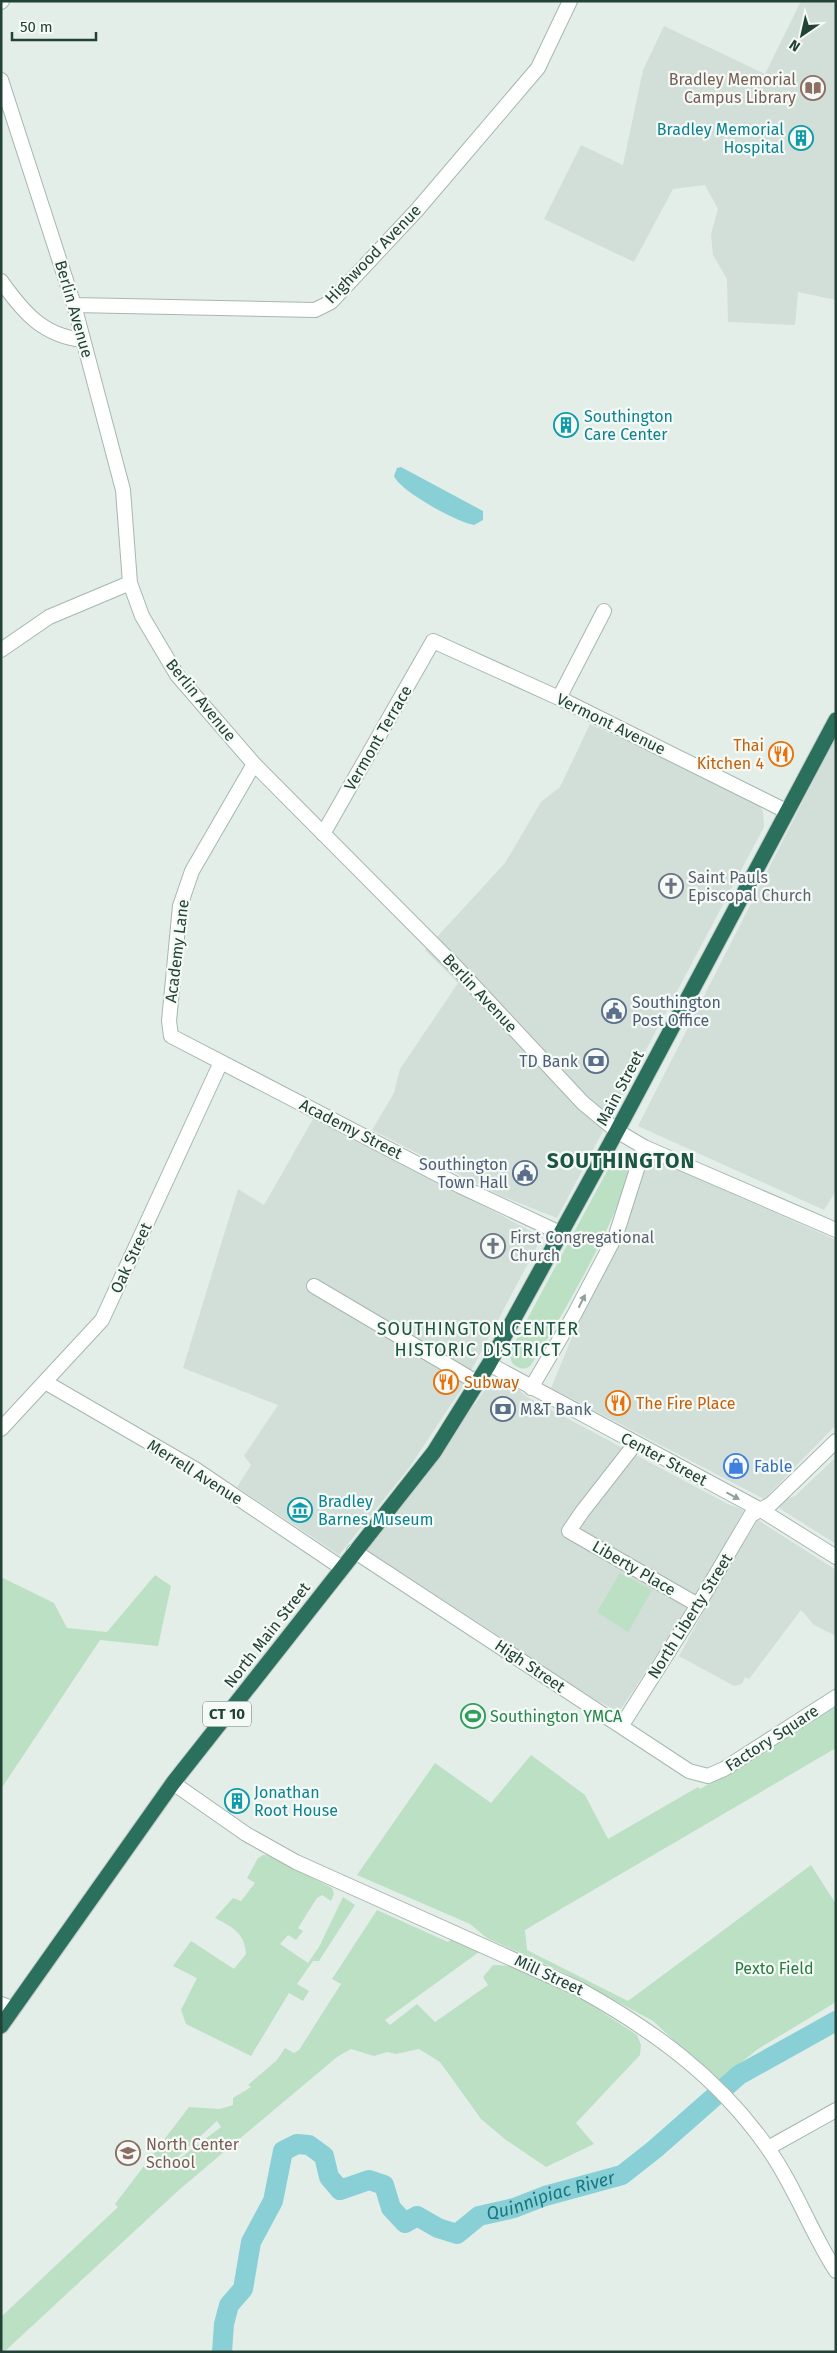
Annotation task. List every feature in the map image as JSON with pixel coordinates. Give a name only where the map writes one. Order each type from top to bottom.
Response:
[{"type":"highway","name":"Main Street","points":[[489,1364],[617,1131],[836,720]]},
{"type":"highway","name":"North Main Street","points":[[1,2026],[8,2006],[173,1783],[354,1551],[434,1452],[489,1364]]},
{"type":"street","name":"Highwood Avenue","points":[[74,305],[315,310],[331,302],[417,210],[538,68],[570,1]]},
{"type":"street","name":"Berlin Avenue","points":[[1,80],[74,305],[123,490],[130,583],[142,616],[176,675],[254,764],[458,969],[583,1103],[617,1131],[644,1147],[836,1230]]},
{"type":"street","points":[[1,280],[27,314],[51,333],[83,340]]},
{"type":"street","points":[[1,650],[49,617],[130,583]]},
{"type":"street","points":[[559,698],[604,611]]},
{"type":"street","name":"Vermont Avenue","points":[[433,641],[559,698],[786,811]]},
{"type":"street","name":"Vermont Terrace","points":[[323,834],[433,641]]},
{"type":"street","name":"Academy Lane","points":[[171,1036],[169,1021],[180,906],[192,871],[254,764]]},
{"type":"street","name":"Academy Street","points":[[171,1036],[460,1186],[560,1233]]},
{"type":"street","name":"Oak Street","points":[[1,1428],[102,1320],[221,1062]]},
{"type":"street","points":[[531,1388],[574,1315],[616,1235],[644,1147]]},
{"type":"street","points":[[314,1286],[478,1383]]},
{"type":"street","name":"Center Street","points":[[489,1364],[761,1510],[836,1557]]},
{"type":"street","name":"Merrell Avenue","points":[[45,1382],[195,1470],[342,1568]]},
{"type":"street","name":"North Liberty Street","points":[[622,1725],[698,1605],[751,1515],[771,1504],[836,1441]]},
{"type":"street","name":"Liberty Place","points":[[636,1444],[582,1512],[570,1531],[698,1605]]},
{"type":"street","name":"High Street","points":[[354,1551],[602,1714],[622,1725],[689,1771],[708,1776]]},
{"type":"street","name":"Factory Square","points":[[708,1776],[724,1769],[836,1697]]},
{"type":"street","name":"Mill Street","points":[[173,1783],[246,1834],[296,1862],[579,1989],[624,2014],[663,2040],[720,2091],[768,2148],[790,2183],[836,2271]]},
{"type":"street","points":[[768,2148],[836,2110]]},
{"type":"shaded area","points":[[801,1],[828,1],[836,5],[836,300],[798,292],[795,325],[728,322],[727,279],[713,255],[711,234],[718,209],[705,185],[673,189],[634,262],[544,219],[581,145],[623,165],[643,70],[664,26],[765,74]]},
{"type":"shaded area","points":[[590,724],[755,800],[763,811],[764,827],[557,1218],[501,1196],[372,1130],[394,1093],[400,1069],[458,983],[425,950],[505,863],[541,802],[560,787]]},
{"type":"shaded area","points":[[836,736],[836,1191],[824,1210],[638,1126]]},
{"type":"shaded area","points":[[313,1119],[542,1237],[462,1388],[409,1468],[339,1555],[237,1487],[251,1465],[244,1456],[278,1405],[183,1368],[238,1189],[264,1205]]},
{"type":"shaded area","points":[[647,1156],[836,1240],[836,1425],[764,1499],[551,1388]]},
{"type":"shaded area","points":[[496,1382],[514,1385],[527,1397],[728,1504],[744,1510],[698,1592],[619,1712],[552,1673],[367,1550],[488,1386]]},
{"type":"shaded area","points":[[836,1457],[836,1544],[779,1508],[783,1500],[795,1496]]},
{"type":"shaded area","points":[[758,1520],[836,1570],[836,1636],[814,1625],[801,1610],[749,1679],[745,1677],[742,1684],[734,1686],[679,1656],[725,1573]]},
{"type":"green space","points":[[618,1156],[628,1160],[627,1176],[607,1230],[573,1295],[531,1365],[524,1369],[519,1368],[512,1363],[509,1353],[614,1158]]},
{"type":"green space","points":[[620,1573],[652,1590],[628,1632],[597,1612]]},
{"type":"green space","points":[[155,1575],[171,1586],[158,1646],[100,1640],[1,1789],[1,1577],[54,1603],[67,1628],[107,1632]]},
{"type":"green space","name":"Pexto Field","points":[[836,1705],[836,1748],[525,1930],[527,1950],[628,2001],[811,1865],[836,1904],[836,2002],[758,2049],[718,2081],[653,2021],[562,1972],[487,1938],[470,1924],[357,1875],[435,1763],[491,1803],[531,1755],[585,1795],[608,1839],[698,1787],[700,1789],[798,1731]]},
{"type":"green space","points":[[267,1855],[332,1888],[334,1894],[331,1901],[322,1895],[317,1898],[298,1928],[303,1931],[296,1940],[288,1935],[280,1944],[308,1963],[319,1947],[343,1897],[355,1905],[319,1961],[313,1961],[297,1984],[309,1991],[303,2001],[289,1993],[251,2056],[186,2024],[181,2010],[197,1978],[173,1966],[191,1941],[234,1969],[246,1954],[243,1941],[232,1928],[215,1918],[233,1898],[241,1901],[255,1883],[247,1878],[258,1858]]},
{"type":"green space","points":[[377,1910],[448,1942],[452,1939],[479,1952],[385,2020],[390,2025],[417,2004],[435,2022],[488,1985],[483,1977],[493,1965],[514,1966],[573,1993],[637,2035],[641,2045],[640,2055],[576,2123],[594,2144],[546,2167],[506,2140],[481,2119],[440,2062],[419,2049],[396,2054],[387,2052],[374,2056],[351,2049],[337,2057],[180,2189],[4,2352],[1,2352],[1,2317],[118,2207],[115,2204],[189,2107],[220,2109],[233,2105],[233,2098],[251,2087],[248,2085],[277,2060],[285,2048],[294,2053],[299,2050],[341,1984],[332,1979]],"holes":[[[217,2121],[221,2127],[162,2172]]]},
{"type":"water","points":[[401,467],[483,511],[483,520],[474,525],[466,523],[443,513],[418,498],[407,490],[394,476],[397,468]]},
{"type":"waterway","name":"Quinnipiac River","points":[[222,2352],[224,2324],[229,2305],[243,2289],[251,2242],[273,2201],[283,2151],[297,2144],[309,2145],[324,2156],[329,2177],[340,2190],[369,2180],[384,2185],[391,2208],[405,2223],[417,2216],[438,2228],[457,2234],[479,2216],[514,2208],[545,2196],[622,2175],[655,2149],[739,2075],[836,2021]]},
{"type":"place","name":"Bradley Memorial Campus Library","points":[[813,88]]},
{"type":"place","name":"Bradley Memorial Hospital","points":[[801,138]]},
{"type":"place","name":"Southington Care Center","points":[[566,425]]},
{"type":"place","name":"Thai Kitchen 4","points":[[781,754]]},
{"type":"place","name":"Saint Pauls Episcopal Church","points":[[671,886]]},
{"type":"place","name":"Southington Post Office","points":[[614,1011]]},
{"type":"place","name":"TD Bank","points":[[596,1061]]},
{"type":"place","name":"Southington Town Hall","points":[[525,1173]]},
{"type":"place","name":"First Congregational Church","points":[[493,1246]]},
{"type":"place","name":"Subway","points":[[446,1382]]},
{"type":"place","name":"The Fire Place","points":[[618,1403]]},
{"type":"place","name":"M&T Bank","points":[[503,1409]]},
{"type":"place","name":"Fable","points":[[736,1466]]},
{"type":"place","name":"Bradley Barnes Museum","points":[[300,1510]]},
{"type":"place","name":"Southington YMCA","points":[[473,1716]]},
{"type":"place","name":"Jonathan Root House","points":[[237,1801]]},
{"type":"place","name":"North Center School","points":[[128,2153]]},
{"type":"district","name":"SOUTHINGTON","points":[[621,1161]]},
{"type":"district","name":"SOUTHINGTON CENTER HISTORIC DISTRICT","points":[[478,1339]]}]
